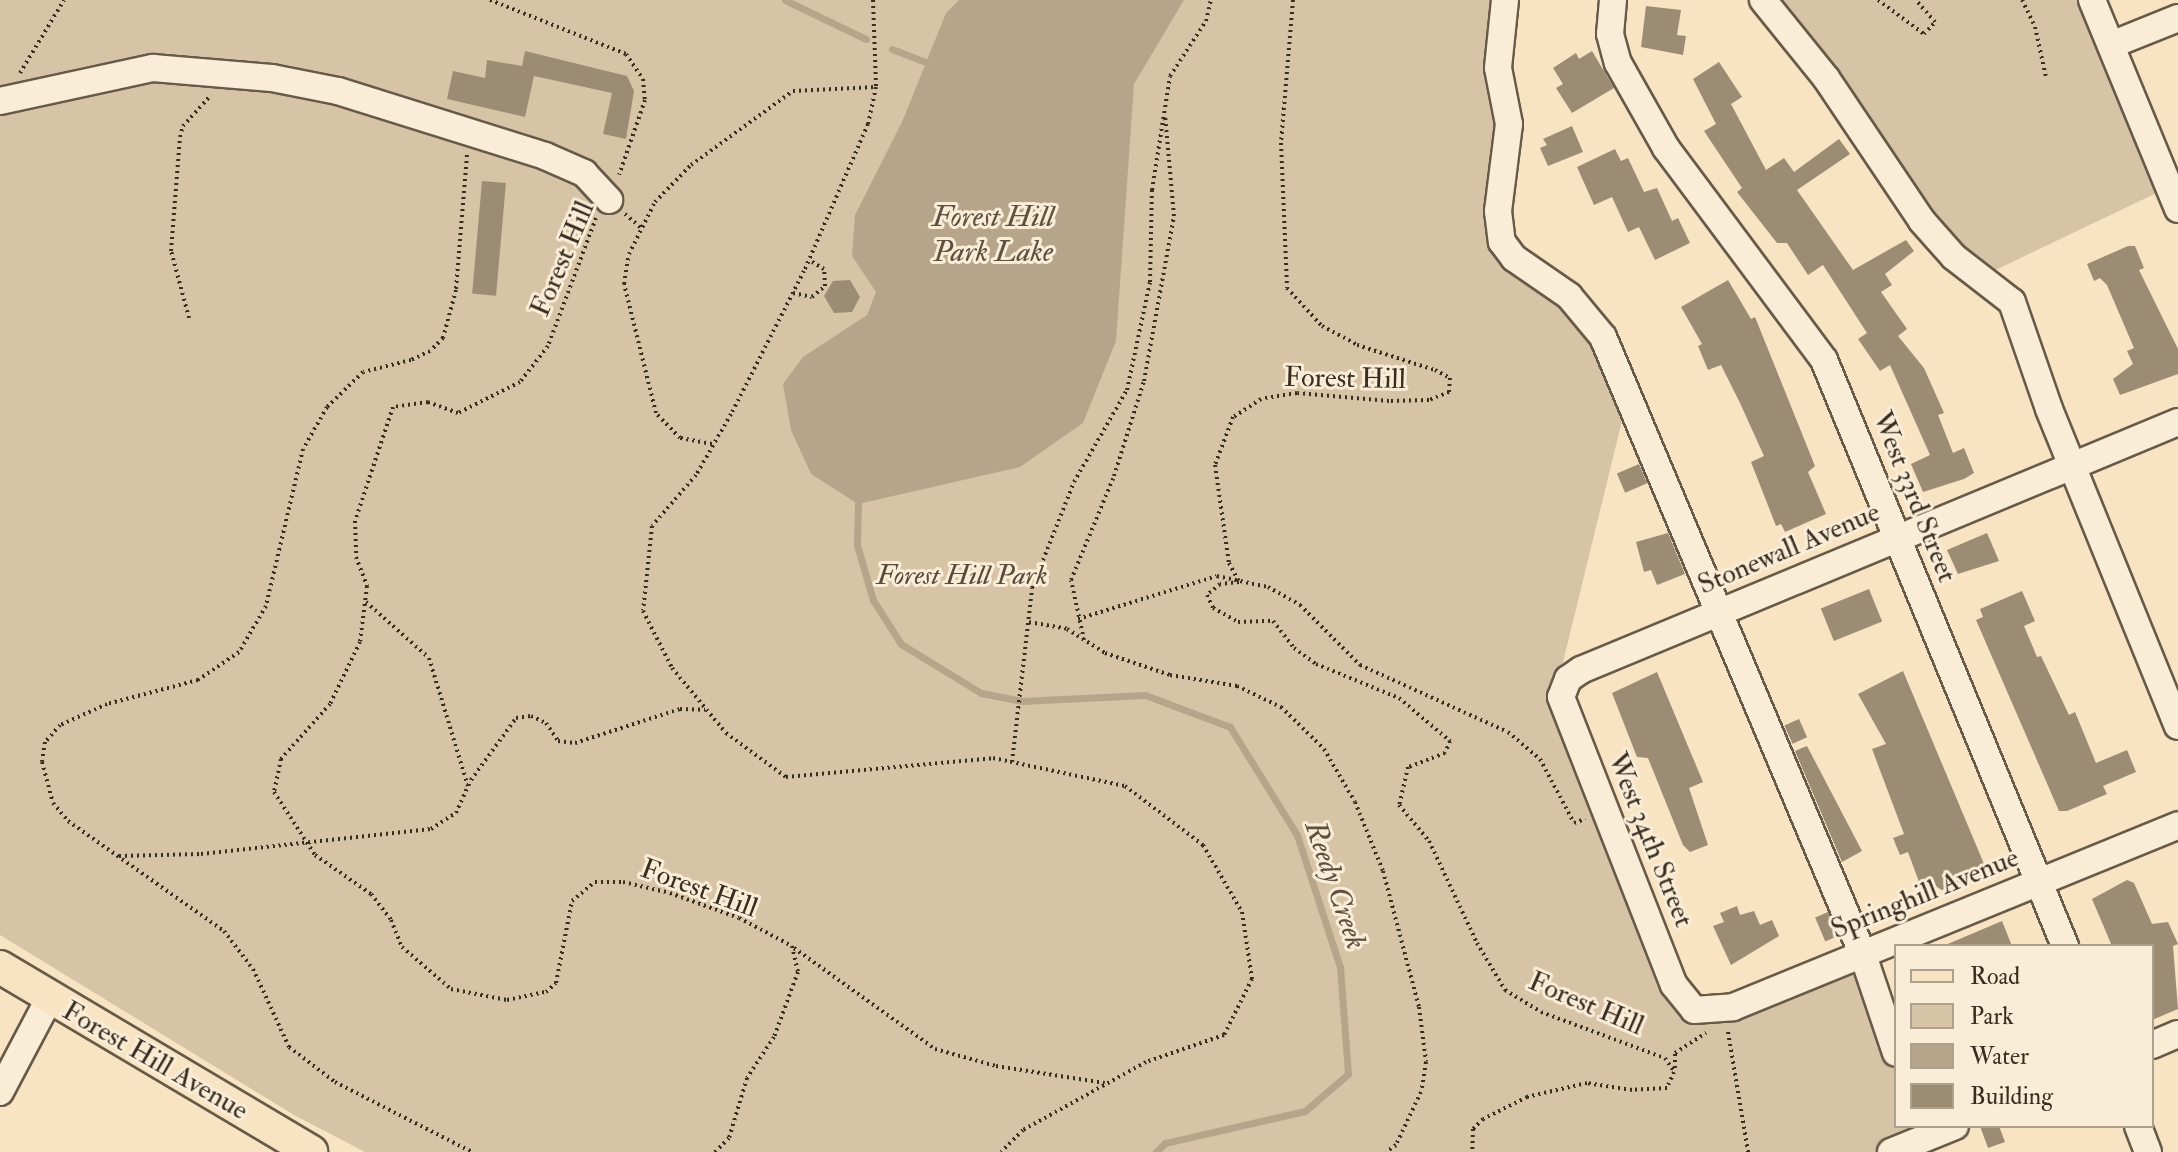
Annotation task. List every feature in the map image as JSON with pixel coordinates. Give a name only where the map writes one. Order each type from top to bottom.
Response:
[{"type":"main road","name":"Forest Hill Avenue","points":[[0,967],[49,999],[311,1152]]},
{"type":"street","points":[[1505,0],[1498,68],[1509,124],[1498,211],[1502,242],[1514,258],[1575,302],[1603,337],[1863,955],[1894,1047]]},
{"type":"street","name":"West 33rd Street","points":[[1613,0],[1613,48],[1646,105],[1666,148],[1824,360],[1895,539],[2064,944]]},
{"type":"street","points":[[1763,0],[1826,78],[1943,246],[2012,302],[2072,465],[2178,726]]},
{"type":"street","points":[[2092,0],[2178,209]]},
{"type":"street","points":[[2111,45],[2178,18]]},
{"type":"street","points":[[2,100],[153,68],[214,73],[338,91],[584,173],[609,200]]},
{"type":"street","name":"Stonewall Avenue","points":[[1563,687],[1581,670],[2178,422]]},
{"type":"street","name":"West 34th Street","points":[[1563,687],[1565,716],[1674,985],[1694,1010]]},
{"type":"street","name":"Springhill Avenue","points":[[1694,1010],[1724,1009],[2178,825]]},
{"type":"street","points":[[0,1092],[49,999]]},
{"type":"street","points":[[2154,1044],[2178,1034]]},
{"type":"street","points":[[1904,1141],[1948,1128]]},
{"type":"street","points":[[2139,1128],[2148,1152]]},
{"type":"path","points":[[2,100],[64,0]]},
{"type":"path","name":"Forest Hill","points":[[490,0],[626,54],[643,79],[645,100],[609,200],[580,256],[548,346],[520,382],[458,413],[428,402],[393,407],[355,521],[356,557],[367,586],[360,642],[330,704],[281,759],[274,792],[315,855],[371,894],[391,920],[402,947],[423,970],[451,989],[484,998],[519,998],[546,992],[556,983],[572,901],[595,882],[623,882],[670,893],[739,918],[792,946]]},
{"type":"path","points":[[873,0],[876,87],[868,124],[809,260],[713,444],[696,475],[652,526],[643,611],[672,668],[726,733],[786,777],[993,758],[1125,786],[1203,845],[1242,912],[1252,979],[1224,1035],[1146,1062],[1023,1130],[1001,1152]]},
{"type":"path","points":[[1012,762],[1018,736],[1029,622],[1043,549],[1074,482],[1127,390],[1150,282],[1152,190],[1170,76],[1206,21],[1211,0]]},
{"type":"path","name":"Forest Hill","points":[[1293,0],[1281,143],[1287,288],[1322,326],[1357,345],[1435,370],[1450,378],[1449,392],[1429,400],[1389,401],[1297,393],[1261,399],[1233,417],[1215,465],[1229,563],[1239,582],[1220,584],[1207,595],[1213,608],[1238,622],[1273,621],[1294,648],[1316,664],[1399,698],[1450,741],[1445,753],[1408,767],[1399,805],[1429,841],[1477,943],[1505,990],[1541,1012],[1665,1058],[1674,1072]]},
{"type":"path","points":[[1878,0],[1924,34],[1935,22],[1916,0]]},
{"type":"path","points":[[2022,0],[2035,27],[2046,77]]},
{"type":"path","points":[[189,318],[171,251],[180,137],[183,126],[213,93],[214,73]]},
{"type":"path","points":[[713,444],[680,438],[656,413],[624,284],[629,254],[655,202],[691,165],[793,91],[876,87]]},
{"type":"path","points":[[1084,640],[1071,580],[1114,476],[1144,381],[1169,244],[1173,168],[1164,110]]},
{"type":"path","points":[[468,134],[456,290],[443,338],[430,351],[363,372],[327,407],[303,449],[266,606],[239,652],[198,680],[107,704],[60,725],[45,742],[44,780],[53,803],[68,821],[224,931],[253,969],[289,1047],[335,1082],[472,1152]]},
{"type":"path","points":[[793,293],[812,297],[825,286],[824,269],[809,260]]},
{"type":"path","points":[[1078,619],[1217,576],[1237,577],[1300,605],[1360,665],[1508,732],[1540,759],[1574,823],[1604,811]]},
{"type":"path","points":[[365,601],[429,658],[468,786]]},
{"type":"path","points":[[1029,622],[1067,629],[1084,640],[1157,671],[1237,686],[1281,707],[1324,749],[1355,802],[1409,958],[1426,1062],[1421,1092],[1396,1145],[1386,1152]]},
{"type":"path","points":[[116,856],[309,845],[431,829],[456,813],[468,786],[516,718],[531,716],[546,723],[558,741],[575,743],[680,709],[707,710]]},
{"type":"path","points":[[792,946],[935,1049],[996,1066],[1108,1083]]},
{"type":"path","points":[[715,1152],[729,1138],[747,1078],[774,1037],[798,972],[792,946]]},
{"type":"path","points":[[1472,1152],[1473,1129],[1483,1119],[1527,1097],[1587,1083],[1632,1090],[1667,1088],[1674,1072],[1675,1053],[1711,1029],[1724,1009]]},
{"type":"path","points":[[1724,1009],[1748,1152]]},
{"type":"green space","name":"Forest Hill Park","points":[[0,0],[1505,0],[1500,230],[1572,295],[1629,392],[1556,691],[1695,1007],[1862,956],[1894,1051],[1894,1128],[1920,1128],[1924,1141],[1894,1152],[365,1152],[294,1115],[0,935]]},
{"type":"green space","points":[[1764,0],[2091,0],[2167,188],[1983,276],[1962,264]]},
{"type":"water","name":"Forest Hill Park Lake","points":[[959,0],[1184,0],[1134,84],[1116,341],[1083,423],[1020,467],[858,504],[811,474],[791,430],[783,384],[803,357],[867,315],[876,292],[852,256],[855,215],[902,122],[946,13]]},
{"type":"building","points":[[1646,6],[1681,10],[1677,35],[1686,36],[1683,55],[1641,47]]},
{"type":"building","points":[[525,51],[627,76],[634,91],[626,139],[603,134],[612,93],[534,76],[525,117],[447,99],[453,71],[485,78],[487,60],[522,66]]},
{"type":"building","points":[[1592,51],[1614,88],[1572,113],[1556,88],[1563,84],[1553,68],[1576,53],[1579,59]]},
{"type":"building","points":[[1719,62],[1742,97],[1731,104],[1766,170],[1784,158],[1794,172],[1839,139],[1850,154],[1797,190],[1853,270],[1906,240],[1914,251],[1885,274],[1892,285],[1881,292],[1907,329],[1898,336],[1924,368],[1944,413],[1938,415],[1953,453],[1964,448],[1974,473],[1923,492],[1911,464],[1930,455],[1890,365],[1880,371],[1858,339],[1867,333],[1823,265],[1808,275],[1787,243],[1777,243],[1737,192],[1742,188],[1704,131],[1716,124],[1693,79]]},
{"type":"building","points":[[1572,126],[1583,152],[1548,166],[1540,148],[1547,145],[1543,139]]},
{"type":"building","points":[[1615,149],[1621,161],[1628,158],[1644,192],[1657,188],[1672,221],[1678,218],[1690,243],[1655,260],[1639,227],[1628,232],[1612,197],[1594,205],[1577,167]]},
{"type":"building","points":[[482,181],[506,183],[496,296],[472,294]]},
{"type":"building","points":[[2128,246],[2135,246],[2144,268],[2139,270],[2178,349],[2178,374],[2120,395],[2113,379],[2133,364],[2127,351],[2134,348],[2107,285],[2100,278],[2094,281],[2087,264]]},
{"type":"building","points":[[850,280],[860,297],[852,312],[834,313],[824,296],[833,281]]},
{"type":"building","points":[[1728,280],[1751,319],[1755,317],[1815,466],[1808,472],[1826,514],[1785,532],[1781,524],[1776,526],[1751,462],[1764,456],[1740,403],[1721,365],[1708,370],[1698,346],[1702,344],[1681,307]]},
{"type":"building","points":[[1639,464],[1647,483],[1625,493],[1617,473]]},
{"type":"building","points":[[1668,533],[1685,574],[1657,585],[1651,570],[1644,572],[1636,542]]},
{"type":"building","points":[[1987,533],[1999,561],[1958,574],[1947,550]]},
{"type":"building","points":[[1869,589],[1882,621],[1834,641],[1821,608]]},
{"type":"building","points":[[2022,591],[2035,621],[2024,626],[2037,657],[2041,656],[2069,715],[2075,712],[2096,763],[2127,750],[2136,772],[2103,786],[2107,794],[2067,811],[2059,811],[1976,620],[1983,617],[1980,609]]},
{"type":"building","points":[[1903,671],[1987,871],[1942,890],[1935,886],[1922,890],[1908,852],[1900,855],[1893,838],[1904,834],[1872,749],[1886,744],[1858,694]]},
{"type":"building","points":[[1657,672],[1703,782],[1689,788],[1708,845],[1690,852],[1683,845],[1648,758],[1637,757],[1612,693]]},
{"type":"building","points":[[1799,719],[1807,737],[1793,744],[1784,726]]},
{"type":"building","points":[[1807,746],[1862,851],[1842,862],[1795,751]]},
{"type":"building","points":[[2127,880],[2134,883],[2152,924],[2168,922],[2178,944],[2173,946],[2178,1009],[2154,1019],[2154,944],[2111,944],[2092,899]]},
{"type":"building","points":[[1737,906],[1740,915],[1754,911],[1760,925],[1772,920],[1779,936],[1731,965],[1713,926],[1724,922],[1720,913]]},
{"type":"building","points":[[1828,912],[1838,936],[1825,941],[1815,917]]},
{"type":"building","points":[[2002,921],[2011,944],[1948,944]]},
{"type":"building","points":[[1981,1128],[2000,1128],[2005,1142],[1988,1148]]},
{"type":"waterway","points":[[785,0],[866,39]]},
{"type":"waterway","points":[[892,49],[926,62]]},
{"type":"waterway","name":"Reedy Creek","points":[[858,504],[857,545],[873,600],[901,644],[981,693],[1022,701],[1145,695],[1230,727],[1297,835],[1340,967],[1348,1074],[1305,1111],[1165,1143],[1156,1152]]}]
